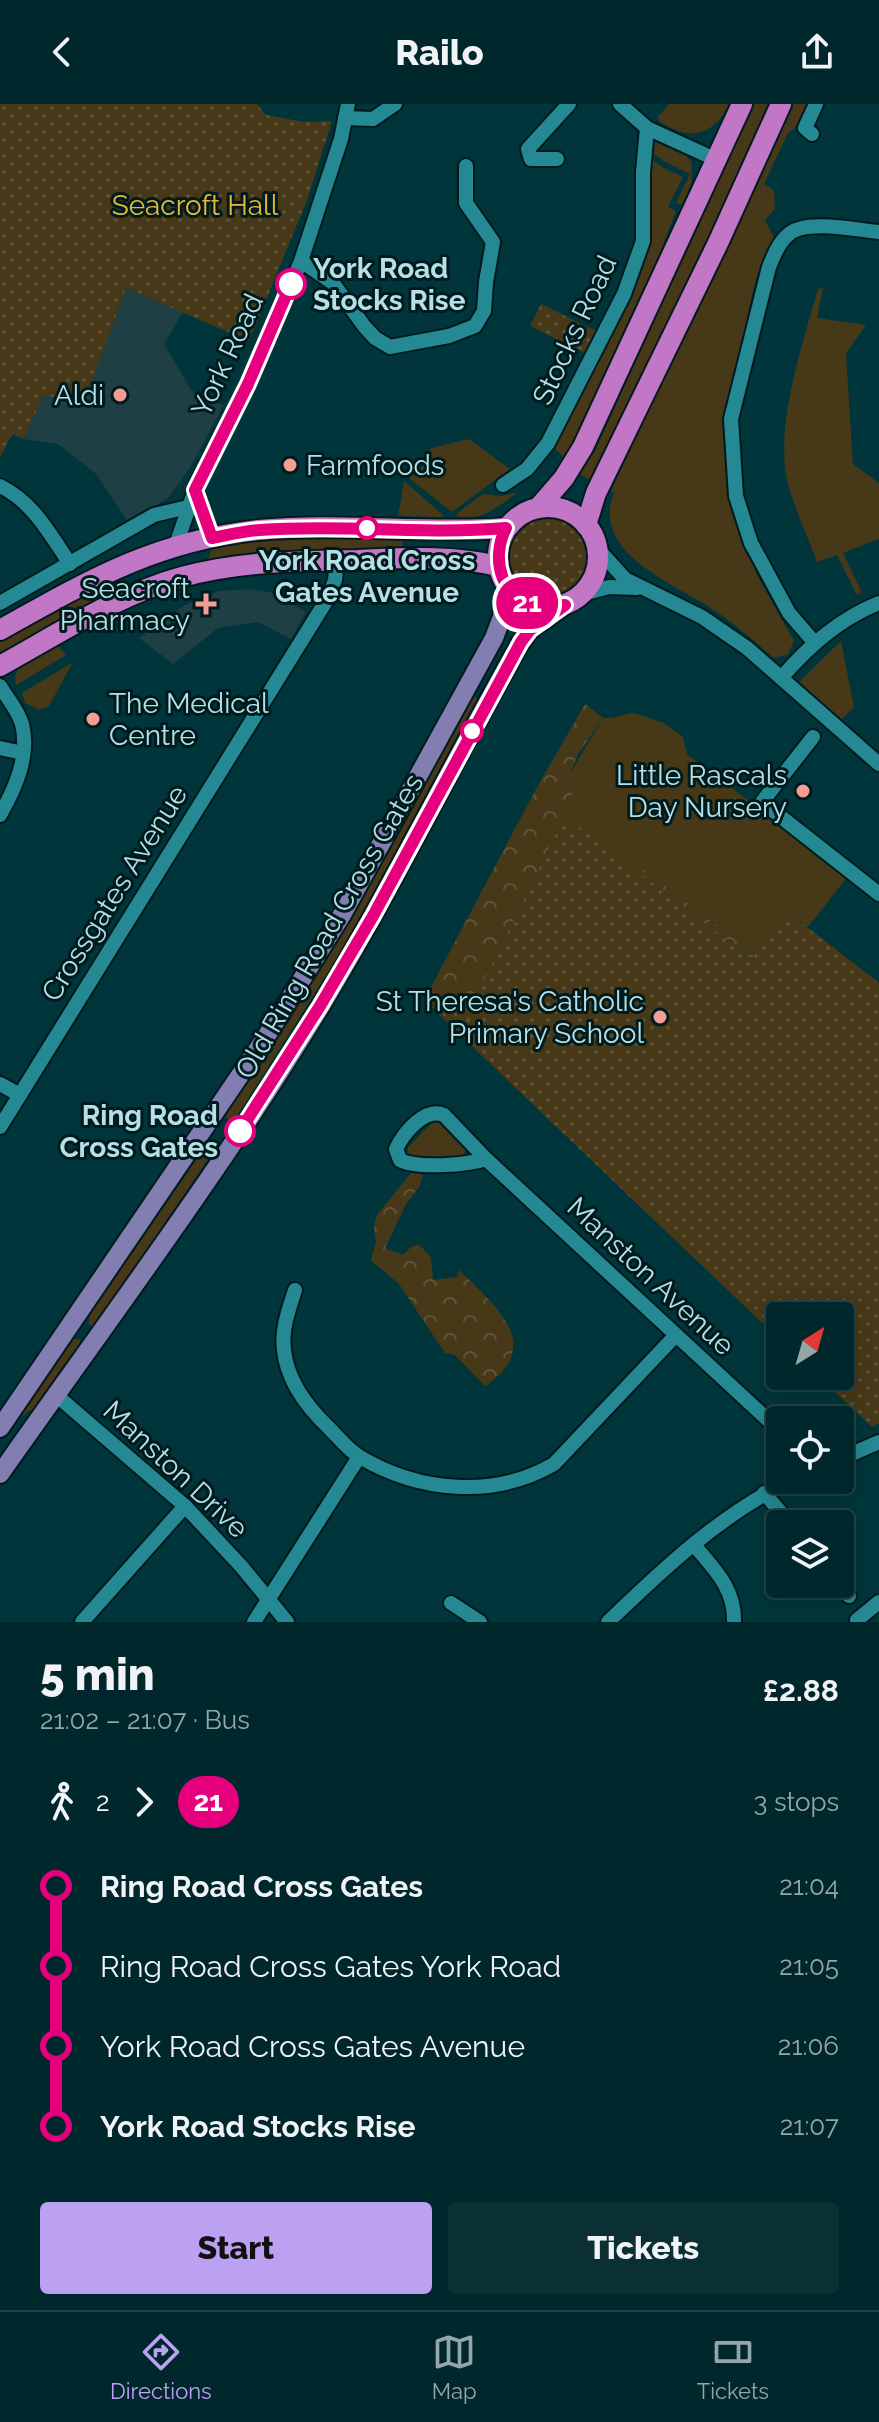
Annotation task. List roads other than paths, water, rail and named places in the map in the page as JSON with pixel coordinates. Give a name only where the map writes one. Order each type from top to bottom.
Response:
[{"type":"highway","points":[[538,508],[564,478],[583,447],[742,104]]},
{"type":"highway","points":[[586,525],[596,493],[718,243],[781,104]]},
{"type":"highway","points":[[538,508],[559,508],[574,514],[586,525],[597,548],[598,565],[593,580],[574,599],[543,607],[528,604],[516,596],[502,575],[500,540],[518,516],[538,508]]},
{"type":"highway","points":[[0,630],[101,573],[176,545],[259,530],[357,528],[433,531],[506,528]]},
{"type":"highway","points":[[181,577],[203,560],[212,538]]},
{"type":"highway","points":[[0,666],[127,598],[181,577],[243,565],[466,558],[502,575]]},
{"type":"main road","name":"Old Ring Road Cross Gates","points":[[0,1428],[264,1040],[343,913],[494,638],[502,617],[502,575]]},
{"type":"main road","name":"Old Ring Road Cross Gates","points":[[0,1474],[240,1131],[320,1006],[373,916],[521,642],[530,630],[574,599]]},
{"type":"main road","points":[[75,1322],[97,1338]]},
{"type":"street","points":[[346,111],[373,119],[395,104]]},
{"type":"street","points":[[557,159],[531,159],[528,149],[569,104]]},
{"type":"street","points":[[620,104],[647,128],[717,160]]},
{"type":"street","points":[[812,134],[805,128],[816,104]]},
{"type":"street","name":"York Road","points":[[176,545],[195,490],[248,384],[301,261],[346,111]]},
{"type":"street","name":"Stocks Road","points":[[503,485],[527,469],[548,443],[624,294],[643,241],[643,172],[647,128]]},
{"type":"street","points":[[301,261],[333,283],[364,326],[375,338],[390,347],[449,336],[475,326],[484,311],[493,242],[466,203],[466,166]]},
{"type":"street","points":[[814,642],[789,613],[751,543],[736,496],[731,419],[769,267],[779,245],[791,232],[808,226],[879,232]]},
{"type":"street","points":[[0,486],[16,494],[44,524],[70,564]]},
{"type":"street","points":[[195,490],[212,538]]},
{"type":"street","points":[[0,603],[154,515],[188,507]]},
{"type":"street","points":[[597,548],[625,579],[713,624],[781,678],[879,764]]},
{"type":"street","name":"Crossgates Avenue","points":[[0,1127],[328,598],[337,560]]},
{"type":"street","points":[[574,599],[609,587],[641,588]]},
{"type":"street","points":[[781,678],[814,642],[879,603]]},
{"type":"street","points":[[0,686],[22,723],[23,753],[16,788],[0,815]]},
{"type":"street","points":[[813,737],[762,802],[879,894]]},
{"type":"street","points":[[0,748],[23,753]]},
{"type":"street","points":[[0,1084],[20,1095]]},
{"type":"street","name":"Manston Avenue","points":[[486,1159],[407,1163],[397,1157],[396,1149],[425,1115],[435,1112],[444,1115],[486,1159],[766,1418]]},
{"type":"street","points":[[295,1290],[284,1335],[284,1350],[302,1399],[318,1418],[359,1457],[410,1479],[469,1489],[515,1481],[538,1473],[566,1452],[676,1335]]},
{"type":"street","name":"Manston Drive","points":[[56,1395],[185,1506],[241,1566],[287,1622]]},
{"type":"street","points":[[854,1453],[879,1442]]},
{"type":"street","points":[[254,1622],[359,1457]]},
{"type":"street","points":[[608,1622],[652,1579],[764,1493],[779,1510]]},
{"type":"street","points":[[82,1622],[185,1506]]},
{"type":"street","points":[[694,1545],[724,1582],[735,1604],[734,1622]]},
{"type":"street","points":[[857,1620],[879,1602]]},
{"type":"street","points":[[451,1603],[480,1622]]},
{"type":"place","name":"York Road Stocks Rise","points":[[291,284]]},
{"type":"place","name":"Aldi","points":[[120,395]]},
{"type":"place","name":"Farmfoods","points":[[290,465]]},
{"type":"place","name":"York Road Cross Gates Avenue","points":[[367,528]]},
{"type":"place","name":"Seacroft Pharmacy","points":[[206,604]]},
{"type":"place","name":"The Medical Centre","points":[[93,719]]},
{"type":"place","name":"Little Rascals Day Nursery","points":[[803,791]]},
{"type":"place","name":"St Theresa's Catholic Primary School","points":[[660,1017]]},
{"type":"place","name":"Ring Road Cross Gates","points":[[240,1131]]},
{"type":"park label","name":"Seacroft Hall","points":[[195,205]]}]
